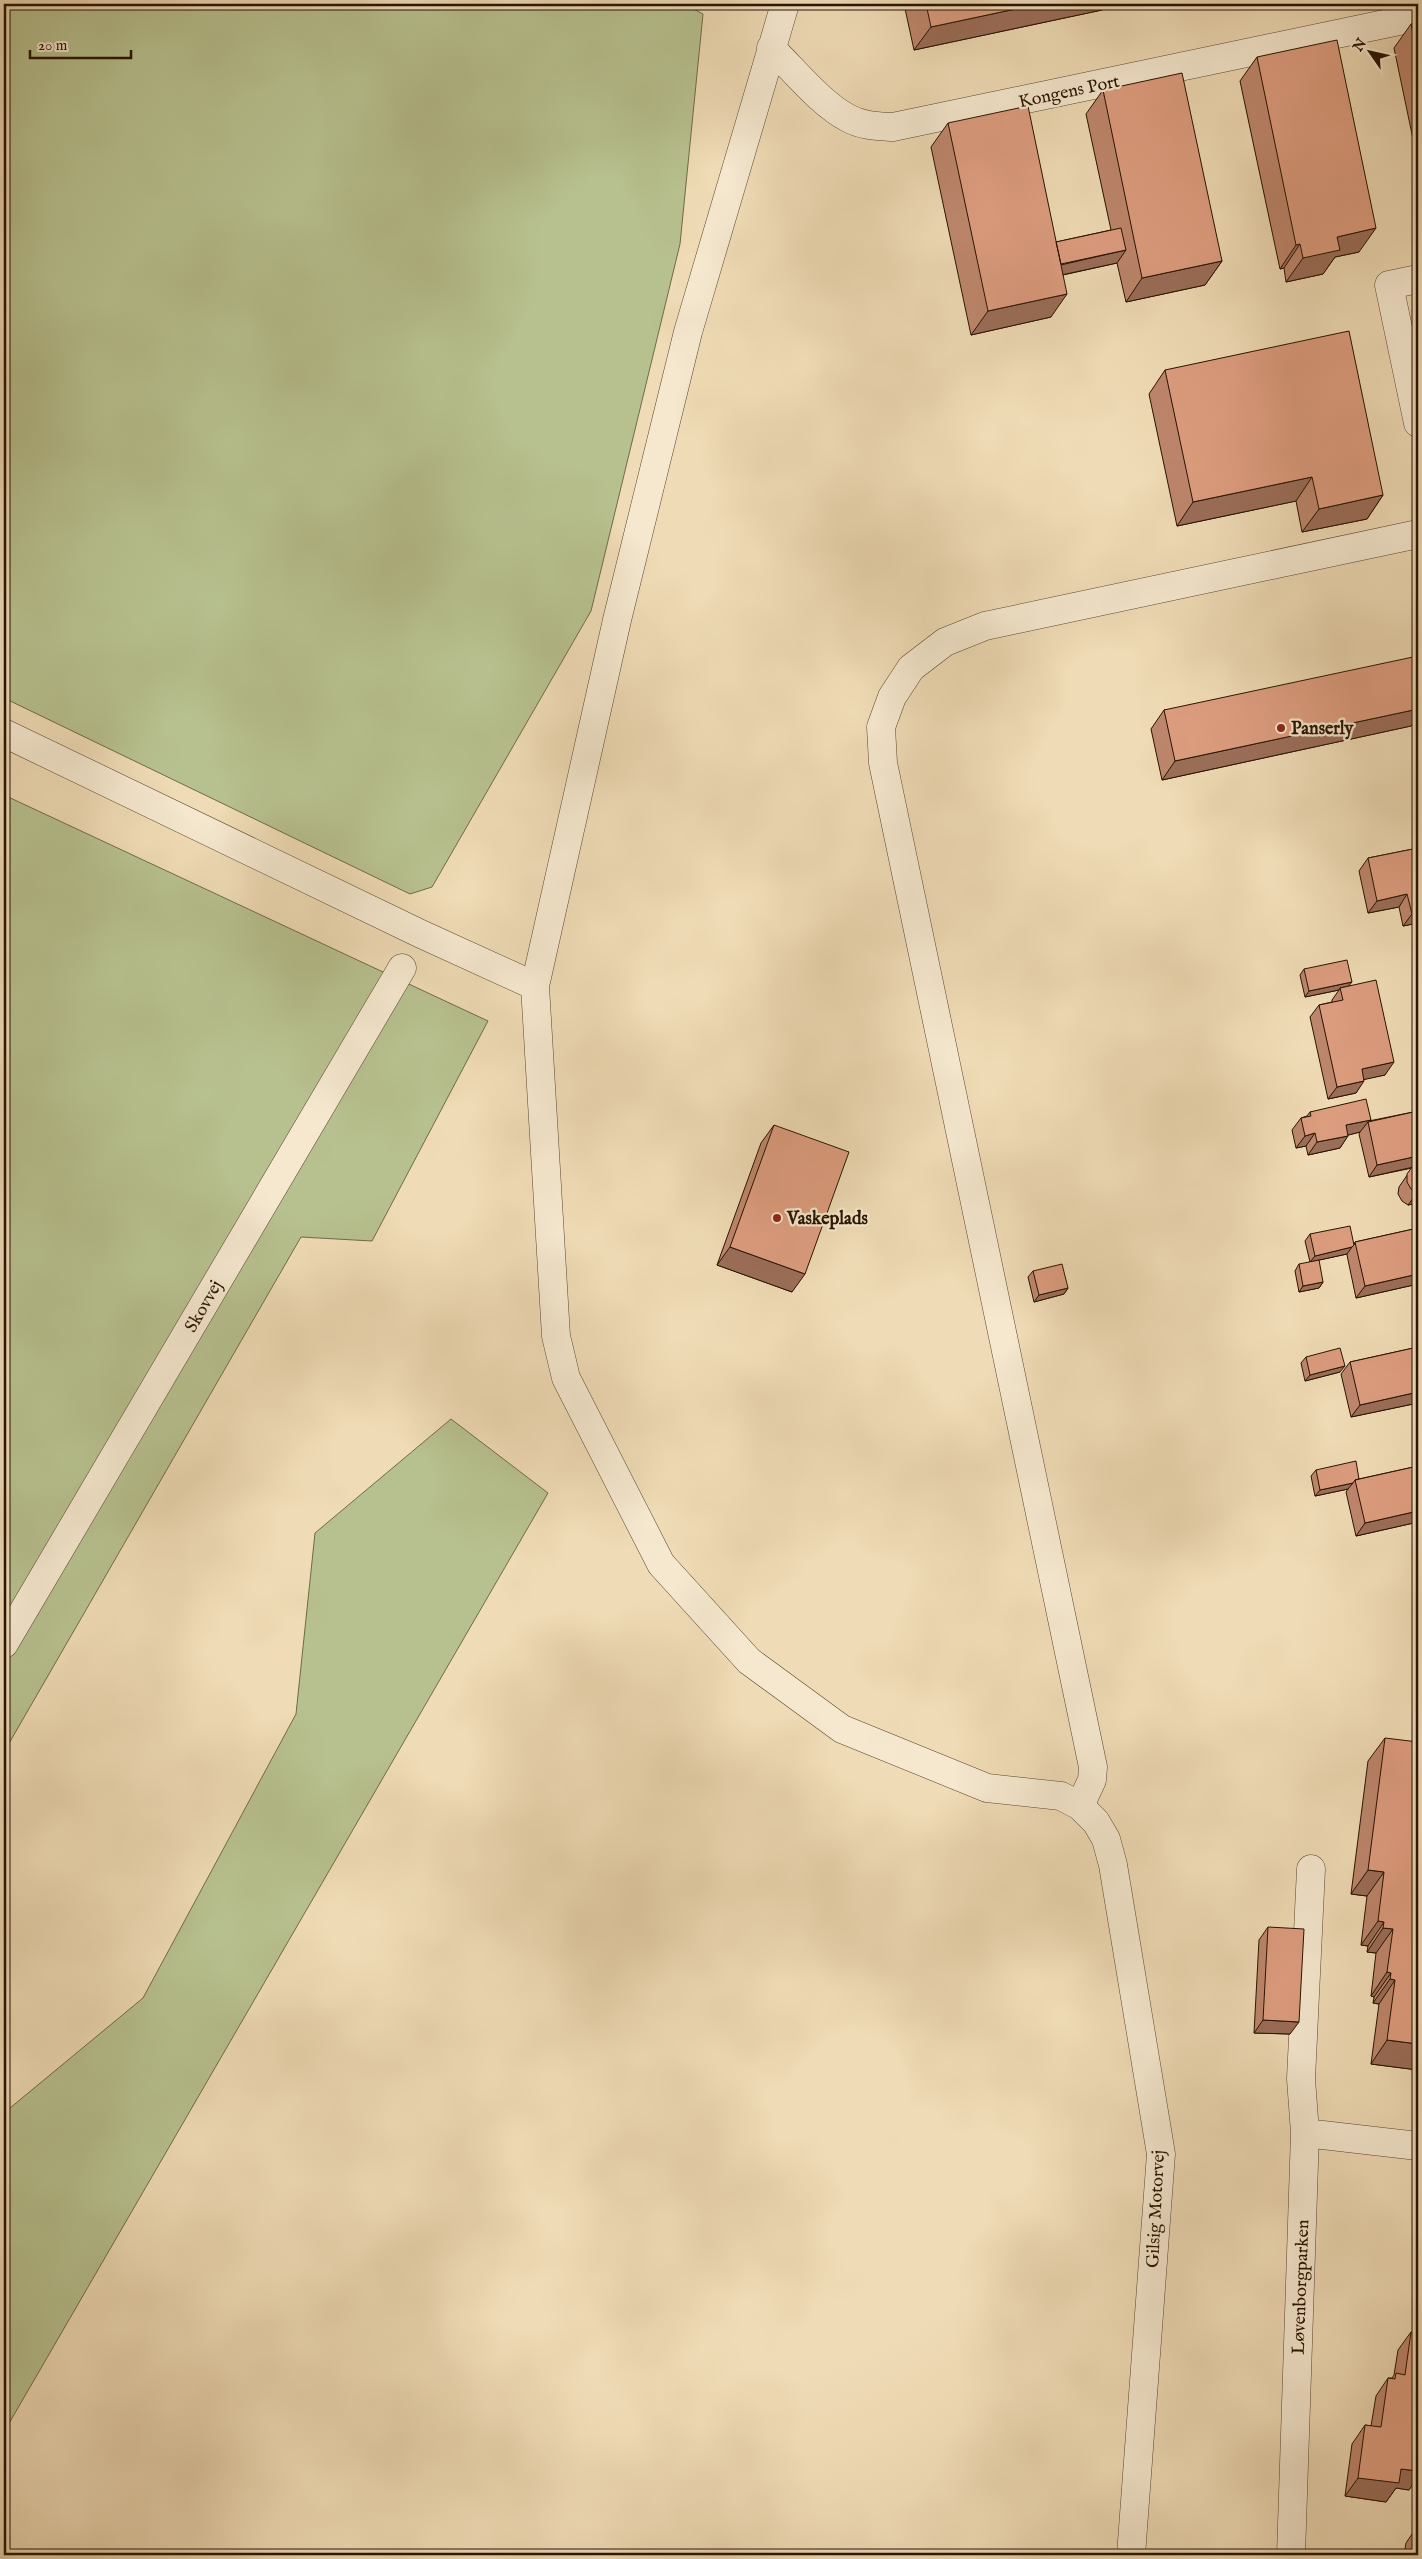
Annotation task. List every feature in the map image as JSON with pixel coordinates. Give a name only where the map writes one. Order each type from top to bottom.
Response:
[{"type":"street","points":[[785,4],[688,332],[614,629],[534,986],[556,1336],[566,1378],[662,1564],[749,1661],[842,1729],[987,1788],[1061,1796],[1080,1806],[1087,1794],[1093,1767],[883,763],[881,727],[892,697],[911,668],[946,642],[985,626],[1418,534]]},
{"type":"street","name":"Kongens Port","points":[[771,48],[829,105],[848,119],[870,126],[893,127],[1400,15]]},
{"type":"street","points":[[1418,279],[1389,285],[1418,423]]},
{"type":"street","points":[[4,733],[421,934],[534,986]]},
{"type":"street","name":"Skovvej","points":[[4,1644],[402,968]]},
{"type":"street","name":"Gilsig Motorvej","points":[[1080,1806],[1096,1822],[1106,1839],[1113,1865],[1161,2154],[1131,2555]]},
{"type":"street","name":"Løvenborgparken","points":[[1291,2555],[1304,2132],[1300,2079],[1311,1869]]},
{"type":"street","points":[[1304,2132],[1418,2146]]},
{"type":"green space","points":[[4,4],[684,4],[703,14],[680,244],[591,611],[432,887],[410,894],[4,698]]},
{"type":"green space","points":[[4,795],[488,1021],[372,1241],[301,1237],[4,1752]]},
{"type":"green space","points":[[451,1419],[548,1493],[4,2432],[4,2113],[143,1998],[296,1714],[315,1533]]},
{"type":"building","points":[[926,4],[1039,4],[931,27]]},
{"type":"building","points":[[1418,23],[1418,60],[1411,24]]},
{"type":"building","points":[[1337,40],[1376,228],[1337,237],[1340,250],[1303,258],[1300,244],[1296,245],[1257,57]]},
{"type":"building","points":[[1182,73],[1222,261],[1142,278],[1103,90]]},
{"type":"building","points":[[1028,106],[1067,294],[988,311],[948,123]]},
{"type":"building","points":[[1121,228],[1126,250],[1061,264],[1056,242]]},
{"type":"building","points":[[1349,331],[1383,495],[1319,509],[1312,477],[1193,502],[1165,370]]},
{"type":"building","name":"Panserly","points":[[1413,657],[1418,680],[1418,709],[1175,761],[1164,710]]},
{"type":"building","points":[[1418,848],[1418,913],[1412,914],[1407,894],[1377,901],[1368,858]]},
{"type":"building","points":[[1347,960],[1352,982],[1309,991],[1304,969]]},
{"type":"building","points":[[1376,980],[1394,1062],[1362,1069],[1364,1081],[1337,1087],[1319,1005],[1343,1000],[1340,988]]},
{"type":"building","points":[[1366,1099],[1371,1120],[1346,1125],[1348,1136],[1317,1142],[1315,1133],[1305,1136],[1301,1118],[1311,1116],[1310,1112]]},
{"type":"building","points":[[1418,1111],[1418,1156],[1377,1165],[1368,1122]]},
{"type":"building","name":"Vaskeplads","points":[[774,1125],[849,1152],[805,1274],[730,1247]]},
{"type":"building","points":[[1418,1165],[1417,1193],[1411,1189],[1407,1182],[1407,1174],[1412,1167]]},
{"type":"building","points":[[1350,1226],[1354,1245],[1352,1247],[1315,1256],[1310,1234]]},
{"type":"building","points":[[1418,1228],[1418,1274],[1365,1286],[1355,1242]]},
{"type":"building","points":[[1319,1260],[1323,1282],[1303,1286],[1299,1264]]},
{"type":"building","points":[[1062,1264],[1068,1288],[1039,1295],[1033,1271]]},
{"type":"building","points":[[1418,1347],[1418,1392],[1360,1405],[1350,1362]]},
{"type":"building","points":[[1340,1348],[1345,1366],[1310,1375],[1306,1357]]},
{"type":"building","points":[[1356,1461],[1359,1479],[1353,1483],[1320,1490],[1316,1470]]},
{"type":"building","points":[[1418,1466],[1418,1511],[1365,1523],[1355,1480]]},
{"type":"building","points":[[1385,1738],[1418,1742],[1418,1819],[1416,1837],[1418,1837],[1418,2044],[1387,2040],[1395,1980],[1390,1979],[1391,1973],[1387,1972],[1393,1929],[1383,1928],[1384,1922],[1378,1921],[1384,1872],[1368,1870]]},
{"type":"building","points":[[1268,1927],[1304,1929],[1299,2022],[1263,2020]]},
{"type":"building","points":[[1411,2332],[1418,2333],[1418,2471],[1401,2469],[1399,2483],[1358,2478],[1365,2425],[1381,2427],[1388,2378],[1395,2379],[1396,2373],[1405,2375]]},
{"type":"building","points":[[1418,2528],[1418,2555],[1415,2555]]},
{"type":"place","name":"Panserly","points":[[1281,728]]},
{"type":"place","name":"Vaskeplads","points":[[777,1218]]}]
